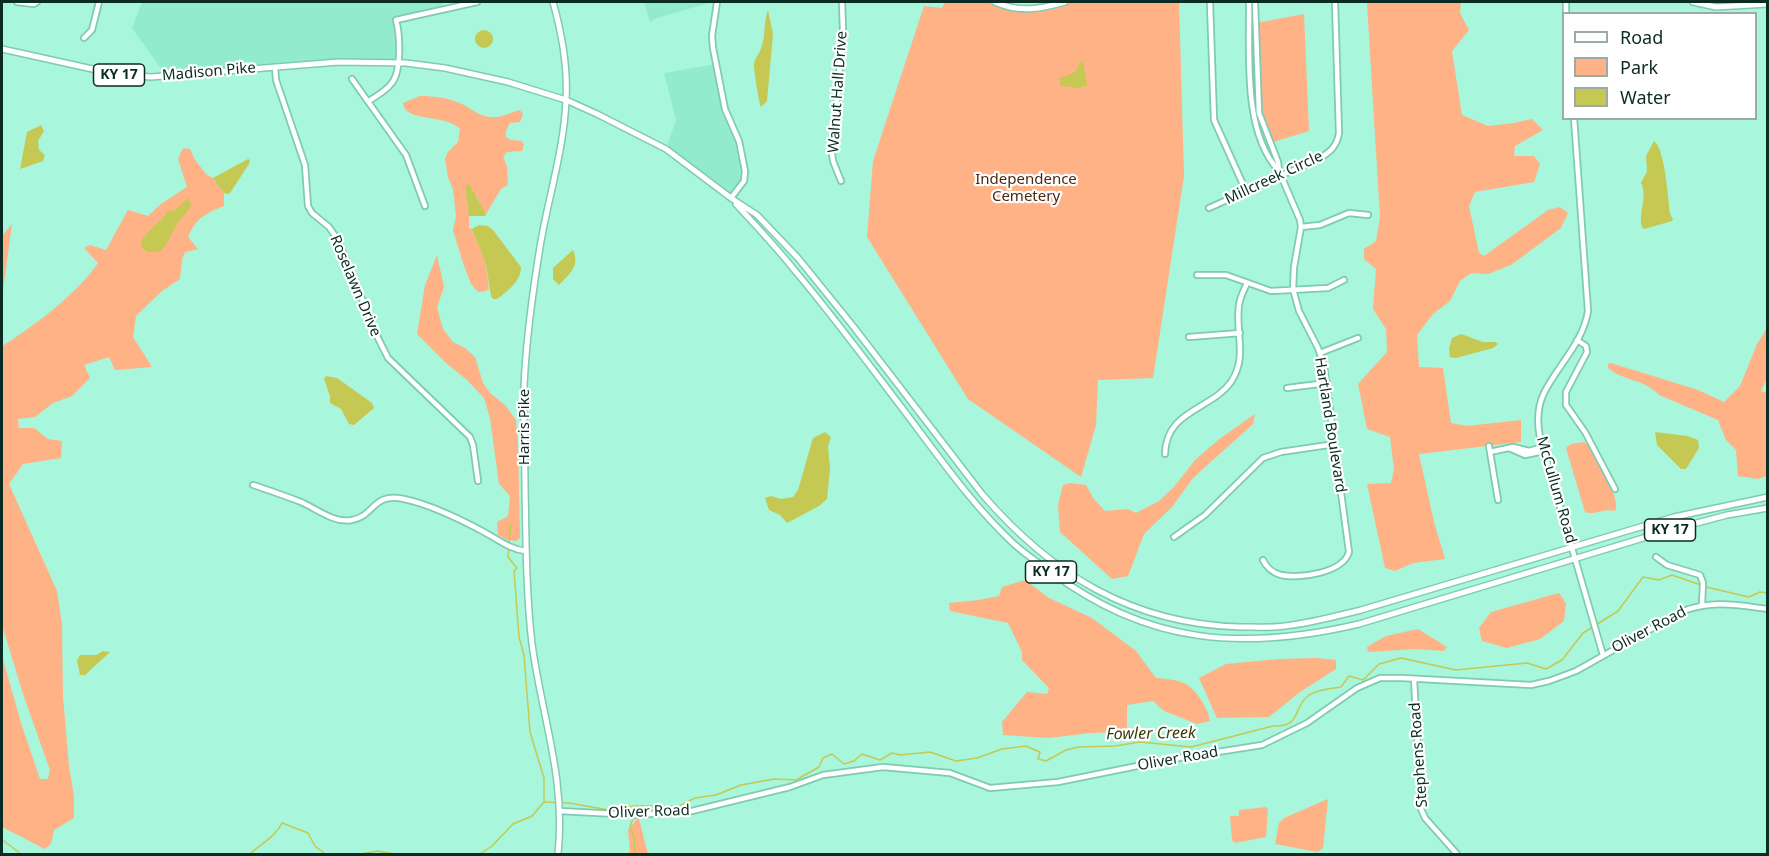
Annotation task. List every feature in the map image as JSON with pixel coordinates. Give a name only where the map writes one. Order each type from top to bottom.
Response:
[{"type":"main road","name":"Harris Pike","points":[[553,2],[563,48],[566,100],[561,141],[539,249],[526,366],[526,551],[532,644],[556,763],[560,811],[558,855]]},
{"type":"main road","points":[[995,2],[1022,10],[1065,2]]},
{"type":"main road","points":[[1693,2],[1716,7],[1767,4]]},
{"type":"main road","name":"Madison Pike","points":[[2,49],[128,76],[173,76],[275,67]]},
{"type":"main road","name":"KY 17","points":[[275,67],[339,62],[397,62],[445,68],[494,79],[566,100],[658,144],[757,215],[798,258],[1002,517],[1052,562],[1077,578],[1126,604],[1185,622],[1213,626],[1284,627],[1316,621],[1361,610],[1674,518],[1767,497]]},
{"type":"main road","name":"KY 17","points":[[731,198],[796,271],[967,493],[1015,545],[1067,584],[1130,616],[1161,628],[1188,635],[1239,639],[1282,638],[1322,632],[1359,624],[1701,522],[1767,508]]},
{"type":"street","points":[[17,2],[27,4],[37,2]]},
{"type":"street","points":[[84,38],[92,30],[99,2]]},
{"type":"street","points":[[369,101],[393,82],[400,55],[396,20],[477,2]]},
{"type":"street","points":[[717,2],[712,36],[713,48],[725,109],[739,141],[745,171],[744,181],[731,198]]},
{"type":"street","name":"Walnut Hall Drive","points":[[841,180],[832,154],[843,30],[842,2]]},
{"type":"street","name":"Hartland Boulevard","points":[[1249,2],[1253,117],[1272,165],[1279,173],[1295,208],[1301,227],[1294,267],[1293,289],[1299,311],[1320,353],[1327,383],[1349,552],[1346,561],[1338,567],[1317,573],[1284,575],[1271,570],[1263,560]]},
{"type":"street","name":"Hartland Boulevard","points":[[1255,2],[1259,113],[1278,162],[1279,173]]},
{"type":"street","name":"Millcreek Circle","points":[[1209,208],[1279,173],[1327,154],[1339,138],[1335,2]]},
{"type":"street","points":[[1210,3],[1214,120],[1245,191]]},
{"type":"street","name":"Roselawn Drive","points":[[275,67],[276,80],[305,165],[307,200],[310,210],[332,230],[338,240],[388,358],[470,438],[478,481]]},
{"type":"street","points":[[352,79],[406,155],[425,206]]},
{"type":"street","name":"McCullum Road","points":[[1574,120],[1588,303],[1585,324],[1540,400],[1538,421],[1543,449],[1603,655]]},
{"type":"street","points":[[1301,227],[1320,225],[1349,213],[1368,215]]},
{"type":"street","points":[[1197,275],[1226,275],[1271,291],[1328,288],[1344,280]]},
{"type":"street","points":[[1165,454],[1166,443],[1180,420],[1188,412],[1221,392],[1231,382],[1240,362],[1239,305],[1247,283]]},
{"type":"street","points":[[1188,337],[1240,333]]},
{"type":"street","points":[[1320,353],[1358,338]]},
{"type":"street","points":[[1577,340],[1586,346],[1587,352],[1568,388],[1566,405],[1585,432],[1615,489]]},
{"type":"street","points":[[1287,388],[1327,383]]},
{"type":"street","points":[[1174,537],[1205,515],[1263,458],[1281,452],[1335,444]]},
{"type":"street","points":[[1498,501],[1489,449],[1513,447],[1529,451],[1543,449]]},
{"type":"street","points":[[253,485],[302,503],[334,518],[348,521],[356,519],[385,498],[404,499],[473,526],[508,546],[526,551]]},
{"type":"street","points":[[1656,557],[1666,565],[1700,575],[1703,583],[1702,604]]},
{"type":"street","name":"Oliver Road","points":[[560,811],[634,814],[692,811],[790,787],[823,775],[883,767],[950,773],[990,788],[1058,782],[1157,762],[1252,748],[1307,723],[1369,682],[1387,677],[1531,685],[1576,671],[1683,611],[1702,604],[1727,603],[1767,609]]},
{"type":"street","name":"Stephens Road","points":[[1414,679],[1421,809],[1425,818],[1457,855]]},
{"type":"shaded area","points":[[142,2],[442,2],[444,9],[396,20],[399,31],[397,62],[380,61],[167,77],[132,28]]},
{"type":"shaded area","points":[[644,2],[729,2],[709,3],[650,22]]},
{"type":"shaded area","points":[[716,64],[725,109],[744,159],[744,181],[731,198],[666,149],[676,120],[664,73]]},
{"type":"green space","name":"Independence Cemetery","points":[[945,2],[995,2],[1015,9],[1065,2],[1179,2],[1184,176],[1153,378],[1098,380],[1096,425],[1081,477],[968,399],[867,237],[873,161],[924,6],[942,8]]},
{"type":"green space","points":[[1251,2],[1254,2],[1258,115],[1261,126],[1259,129],[1254,107]]},
{"type":"green space","points":[[1461,2],[1460,13],[1469,30],[1452,51],[1462,115],[1488,126],[1532,119],[1543,130],[1515,146],[1514,156],[1534,156],[1540,164],[1534,182],[1475,192],[1469,206],[1479,253],[1484,256],[1548,210],[1560,207],[1568,213],[1561,228],[1511,265],[1488,274],[1471,273],[1460,281],[1450,301],[1433,314],[1417,335],[1419,367],[1443,368],[1451,423],[1467,426],[1521,420],[1521,442],[1419,454],[1445,559],[1413,563],[1395,571],[1385,568],[1367,484],[1391,483],[1394,469],[1390,437],[1367,429],[1358,384],[1387,352],[1386,329],[1373,309],[1376,269],[1364,259],[1364,249],[1376,241],[1380,218],[1367,3]]},
{"type":"green space","points":[[1304,14],[1309,131],[1270,143],[1261,124],[1256,23]]},
{"type":"green space","points":[[420,96],[452,100],[488,117],[500,117],[520,110],[523,114],[520,122],[510,123],[506,131],[506,137],[522,141],[524,145],[522,151],[507,152],[503,157],[507,166],[508,185],[501,189],[486,214],[477,197],[465,187],[469,228],[472,229],[486,264],[489,289],[485,291],[478,292],[471,284],[453,230],[456,216],[453,189],[445,159],[448,152],[458,142],[460,129],[445,121],[418,116],[405,109],[403,103]]},
{"type":"green space","points":[[183,148],[190,149],[195,160],[224,193],[224,206],[202,217],[194,225],[188,237],[198,249],[185,252],[180,279],[162,291],[136,316],[133,337],[152,367],[115,370],[109,357],[84,365],[90,378],[72,396],[53,403],[35,417],[18,419],[19,428],[34,428],[48,439],[62,441],[61,458],[23,464],[9,484],[57,591],[62,624],[63,697],[74,796],[74,818],[54,830],[51,844],[45,849],[2,827],[2,656],[40,779],[48,779],[50,770],[2,625],[2,346],[27,330],[79,286],[98,263],[84,248],[90,245],[106,250],[128,210],[148,216],[161,204],[187,187],[178,159]]},
{"type":"green space","points":[[12,224],[3,290],[2,297],[2,236]]},
{"type":"green space","points":[[437,255],[444,287],[437,307],[443,329],[453,342],[465,348],[475,357],[483,383],[516,420],[520,538],[516,541],[507,540],[498,535],[497,522],[508,516],[510,496],[499,484],[490,418],[484,398],[417,334],[425,285]]},
{"type":"green space","points":[[1767,328],[1767,378],[1761,391],[1767,393],[1767,476],[1758,479],[1738,476],[1736,450],[1726,440],[1718,420],[1659,395],[1647,386],[1608,368],[1608,364],[1611,363],[1698,390],[1724,402],[1740,386],[1757,344]]},
{"type":"green space","points":[[1255,414],[1253,424],[1193,478],[1172,507],[1144,534],[1128,576],[1112,579],[1060,532],[1058,505],[1063,485],[1070,483],[1086,485],[1093,498],[1105,511],[1128,509],[1136,513],[1159,501],[1174,487],[1195,460],[1218,440]]},
{"type":"green space","points":[[1584,442],[1589,445],[1607,478],[1615,497],[1615,511],[1585,512],[1566,448],[1571,444]]},
{"type":"green space","points":[[1025,580],[1049,598],[1092,618],[1136,651],[1156,678],[1178,681],[1189,686],[1203,703],[1210,721],[1197,724],[1164,711],[1153,701],[1127,705],[1127,732],[1090,733],[1049,738],[1003,735],[1002,722],[1027,692],[1047,694],[1049,688],[1022,660],[1022,652],[1008,623],[950,611],[949,603],[999,596],[1002,587]]},
{"type":"green space","points":[[1559,593],[1566,603],[1564,621],[1540,639],[1507,648],[1482,641],[1479,628],[1491,612]]},
{"type":"green space","points":[[1418,629],[1447,647],[1444,651],[1416,649],[1368,652],[1367,647],[1386,636]]},
{"type":"green space","points":[[1317,658],[1336,660],[1336,669],[1300,692],[1269,717],[1217,718],[1199,678],[1226,664]]},
{"type":"green space","points":[[1328,799],[1323,848],[1318,852],[1275,844],[1279,823],[1284,818]]},
{"type":"green space","points":[[1266,807],[1268,810],[1266,837],[1235,843],[1232,840],[1230,816],[1239,816],[1239,810]]},
{"type":"green space","points":[[639,819],[648,854],[627,854],[630,851],[628,830]]},
{"type":"water","points":[[768,10],[773,34],[767,101],[761,107],[754,65],[763,43]]},
{"type":"water","points":[[484,30],[490,33],[493,39],[490,45],[484,48],[478,45],[475,39],[478,33]]},
{"type":"water","points":[[1083,60],[1087,85],[1079,88],[1061,86],[1059,78],[1074,72]]},
{"type":"water","points":[[41,125],[44,131],[38,141],[39,150],[45,155],[43,161],[20,169],[27,132]]},
{"type":"water","points":[[1654,141],[1661,154],[1670,214],[1673,219],[1644,229],[1641,222],[1644,193],[1641,183],[1647,171],[1646,156]]},
{"type":"water","points":[[248,159],[249,164],[232,190],[229,194],[224,193],[213,178]]},
{"type":"water","points":[[469,184],[485,216],[469,216],[465,187]]},
{"type":"water","points":[[188,198],[191,205],[160,252],[148,252],[141,247],[141,241],[168,211],[175,210]]},
{"type":"water","points":[[479,225],[488,226],[493,230],[521,267],[516,281],[497,299],[491,296],[486,264],[472,229]]},
{"type":"water","points":[[573,250],[575,265],[559,285],[553,279],[553,268]]},
{"type":"water","points":[[1461,334],[1483,342],[1498,344],[1493,348],[1456,358],[1450,357],[1449,349],[1452,338]]},
{"type":"water","points":[[326,376],[337,378],[372,403],[374,408],[354,425],[349,424],[341,409],[330,403],[324,379]]},
{"type":"water","points":[[825,432],[831,437],[828,447],[830,469],[827,499],[819,506],[787,523],[780,515],[769,510],[765,498],[793,497],[798,490],[813,438]]},
{"type":"water","points":[[1655,432],[1687,436],[1698,440],[1699,448],[1686,469],[1681,469],[1657,445]]},
{"type":"water","points":[[103,651],[110,652],[85,675],[80,675],[77,660],[80,655],[96,655]]},
{"type":"waterway","points":[[509,543],[511,523]]},
{"type":"waterway","points":[[509,548],[508,557],[517,568],[514,571],[519,637],[524,655],[530,732],[544,778],[544,802]]},
{"type":"waterway","name":"Fowler Creek","points":[[480,854],[492,846],[513,824],[532,816],[544,802],[569,803],[609,810],[635,806],[679,806],[695,798],[716,795],[741,785],[774,779],[796,780],[819,767],[823,758],[832,754],[844,764],[854,761],[862,754],[880,760],[892,753],[900,755],[930,752],[956,761],[977,758],[1002,749],[1026,746],[1040,752],[1038,759],[1046,761],[1066,750],[1079,747],[1115,746],[1140,742],[1191,747],[1289,723],[1309,695],[1321,690],[1341,687],[1349,676],[1363,680],[1379,664],[1401,658],[1456,670],[1527,663],[1546,669],[1562,660],[1583,633],[1618,611],[1643,577],[1659,580],[1672,575],[1701,585]]},
{"type":"waterway","name":"Fowler Creek","points":[[1706,587],[1749,597],[1760,592],[1768,593]]},
{"type":"waterway","points":[[633,818],[630,827],[634,837],[635,854]]},
{"type":"waterway","name":"Fowler Creek","points":[[250,854],[272,836],[282,823],[308,833],[315,846],[325,854]]},
{"type":"waterway","name":"Fowler Creek","points":[[4,841],[21,854]]},
{"type":"waterway","name":"Fowler Creek","points":[[361,854],[377,851],[395,854]]}]
